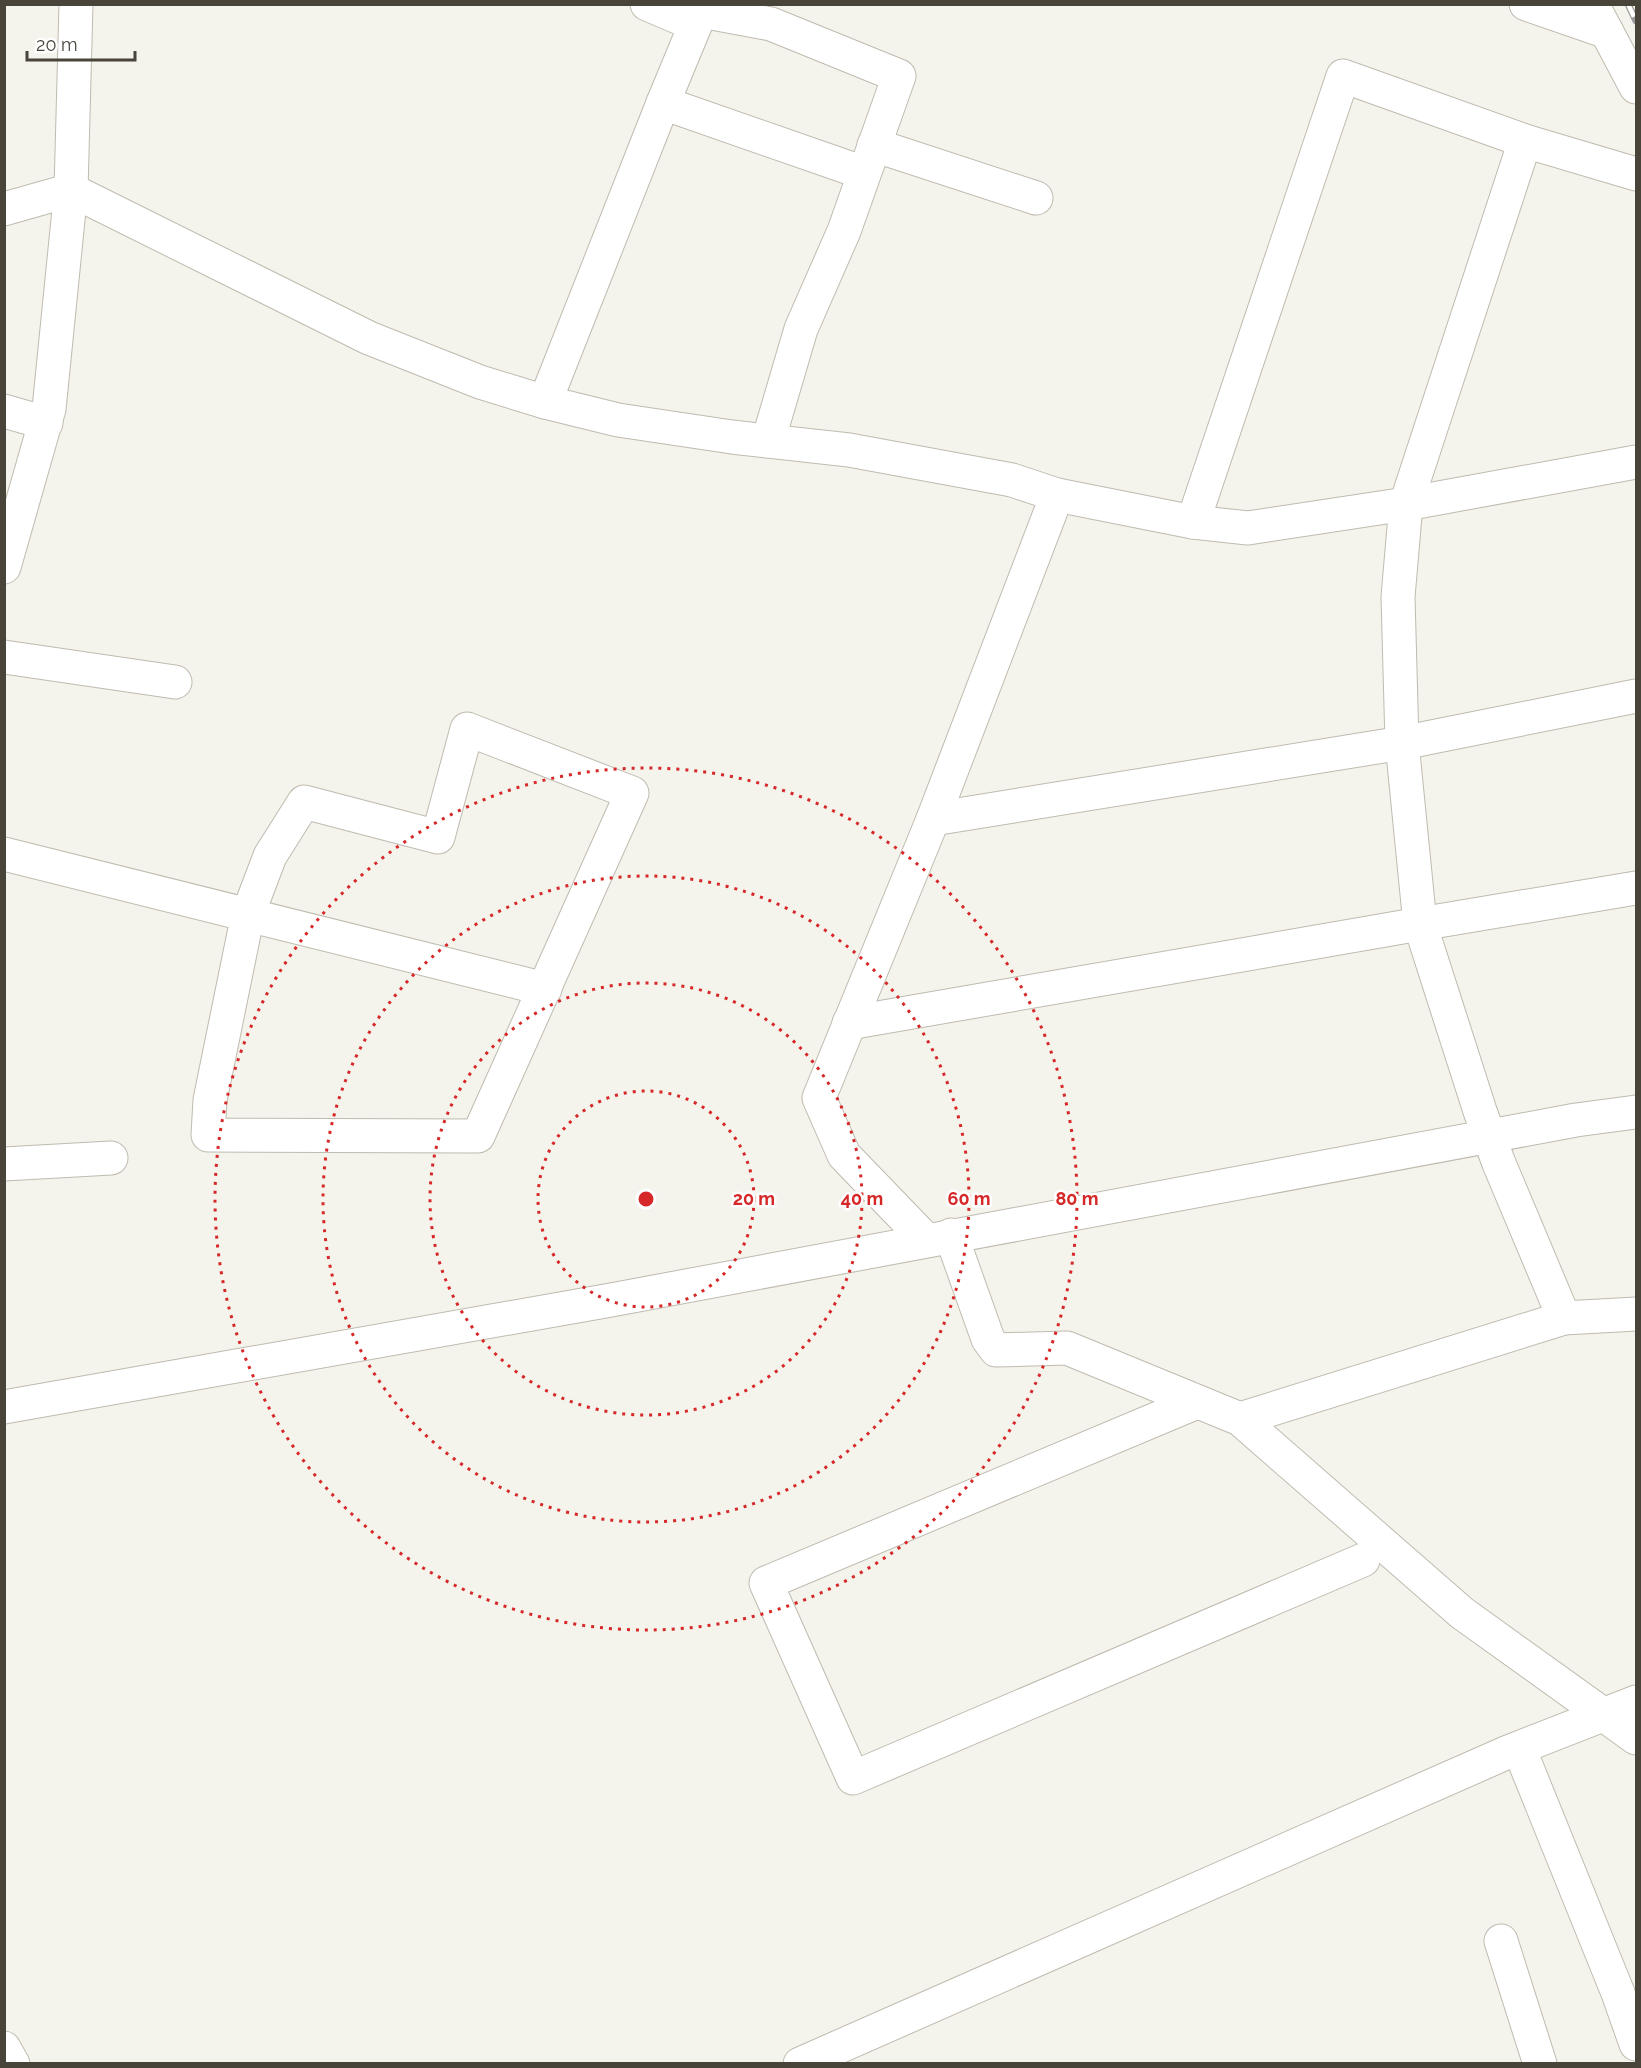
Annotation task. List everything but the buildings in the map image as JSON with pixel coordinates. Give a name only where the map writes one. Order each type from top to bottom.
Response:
[{"type":"street","points":[[4,567],[50,409],[71,190],[76,4]]},
{"type":"street","points":[[647,4],[771,24],[899,76],[844,231],[801,329],[768,441]]},
{"type":"street","points":[[1526,4],[1600,18],[1636,87]]},
{"type":"street","points":[[545,402],[700,13]]},
{"type":"street","points":[[1193,522],[1343,76],[1525,141],[1636,174]]},
{"type":"street","points":[[663,103],[869,159],[1036,198]]},
{"type":"street","points":[[1525,141],[1406,504],[1398,597],[1401,743],[1420,924],[1498,1161],[1564,1318]]},
{"type":"street","points":[[4,209],[71,190],[369,338],[480,382],[545,402],[618,420],[849,450],[1012,480],[1057,495],[1193,522],[1248,528],[1406,504],[1636,462]]},
{"type":"street","points":[[4,411],[46,423]]},
{"type":"street","points":[[1057,495],[933,819],[819,1098],[844,1155],[939,1238],[988,1339],[996,1350],[1067,1348],[1240,1419],[1462,1613],[1636,1738]]},
{"type":"street","points":[[4,657],[175,682]]},
{"type":"street","points":[[933,819],[1401,743],[1636,696]]},
{"type":"street","points":[[467,729],[632,793],[478,1136],[208,1135],[210,1100],[248,914],[270,856],[304,802],[438,837],[467,729]]},
{"type":"street","points":[[4,854],[545,989]]},
{"type":"street","points":[[849,1023],[1636,888]]},
{"type":"street","points":[[4,1407],[612,1300],[1576,1120],[1636,1112]]},
{"type":"street","points":[[4,1164],[111,1158]]},
{"type":"street","points":[[1240,1419],[1564,1318],[1636,1314]]},
{"type":"street","points":[[1197,1402],[766,1583],[853,1778],[1363,1560]]},
{"type":"street","points":[[800,2064],[1519,1748],[1636,1702]]},
{"type":"street","points":[[1519,1748],[1618,1993],[1636,2044]]},
{"type":"street","points":[[1502,1941],[1540,2064]]},
{"type":"street","points":[[4,2048],[13,2064]]},
{"type":"railway","points":[[1628,4],[1636,21]]}]
